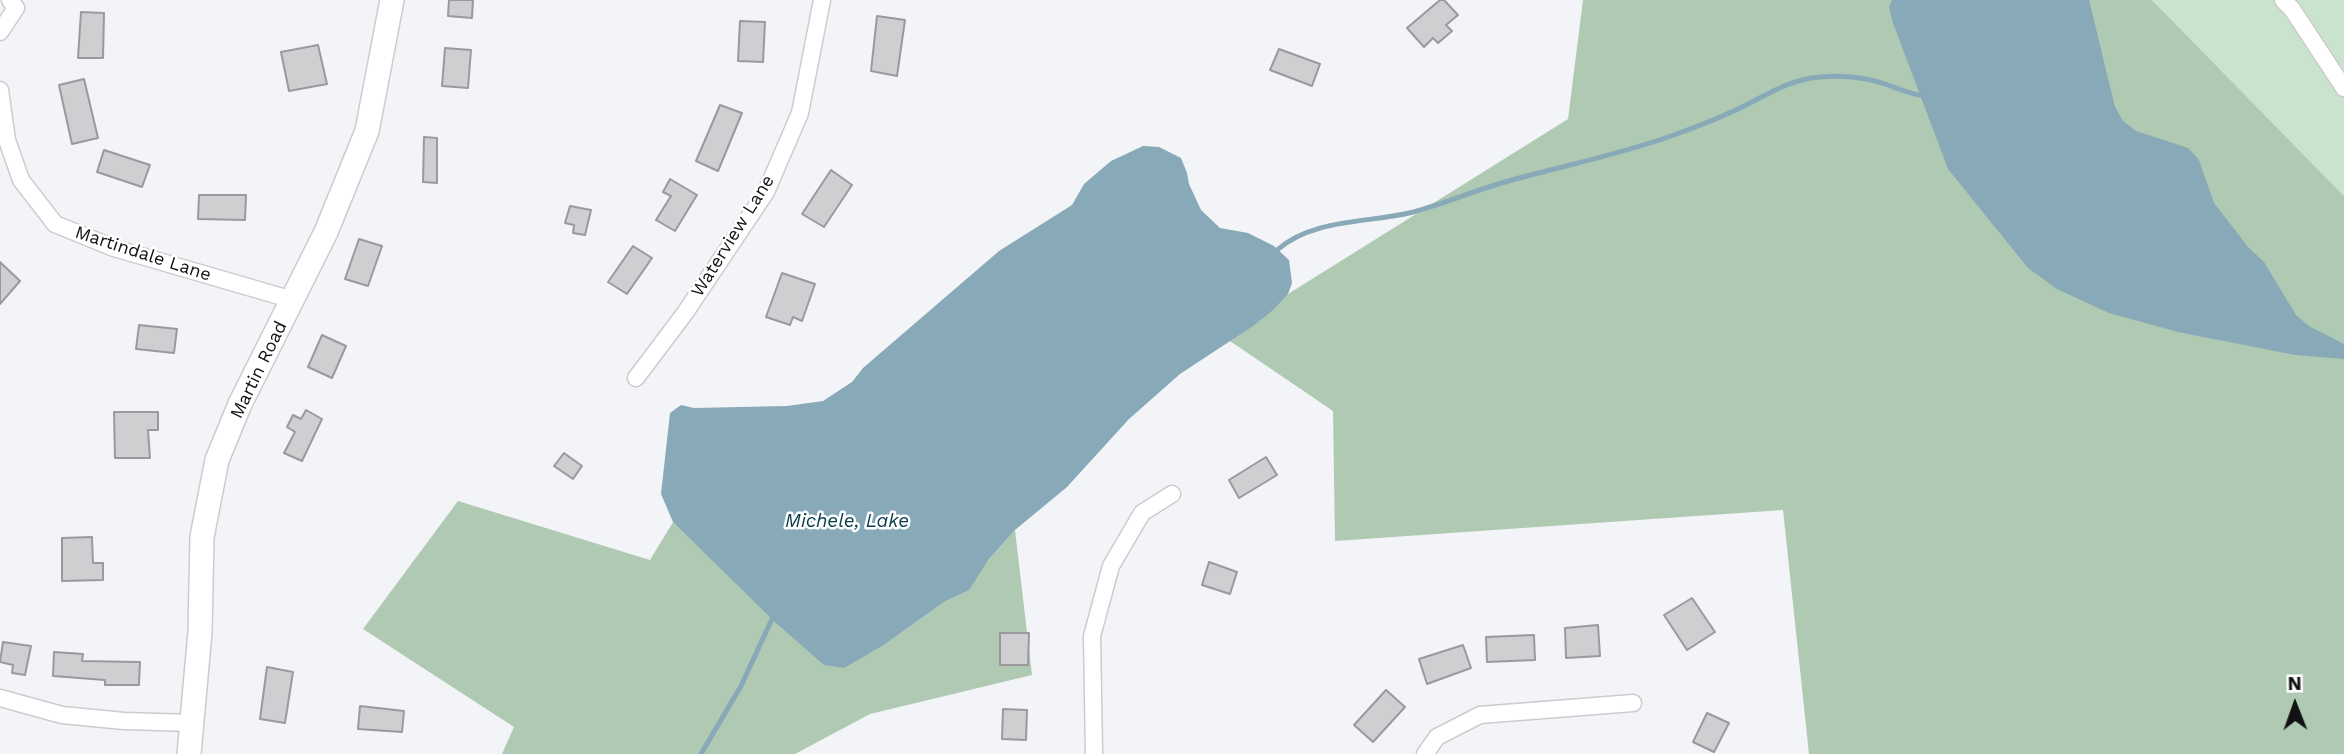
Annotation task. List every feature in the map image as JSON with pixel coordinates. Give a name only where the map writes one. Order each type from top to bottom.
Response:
[{"type":"street","points":[[0,32],[16,8],[10,0]]},
{"type":"street","name":"Martin Road","points":[[189,754],[200,632],[202,537],[214,471],[240,404],[326,232],[366,131],[392,0]]},
{"type":"street","name":"Waterview Lane","points":[[636,378],[685,313],[766,192],[800,113],[822,0]]},
{"type":"street","points":[[2283,0],[2292,9],[2344,88]]},
{"type":"street","name":"Martindale Lane","points":[[0,90],[7,140],[21,180],[55,224],[114,248],[293,300]]},
{"type":"street","points":[[1094,754],[1091,636],[1111,566],[1142,513],[1172,494]]},
{"type":"street","points":[[0,698],[62,715],[124,721],[193,723]]},
{"type":"street","points":[[1425,754],[1437,737],[1480,715],[1633,703]]},
{"type":"green space","points":[[1583,0],[2152,0],[2344,196],[2344,754],[1809,754],[1783,510],[1335,541],[1333,411],[1230,341],[1288,294],[1568,119]]},
{"type":"green space","points":[[2152,0],[2344,0],[2344,196]]},
{"type":"green space","points":[[458,501],[650,560],[673,522],[824,664],[844,667],[884,645],[944,602],[968,590],[989,559],[1015,530],[1032,675],[870,714],[795,754],[502,754],[514,727],[363,629]]},
{"type":"water","points":[[1892,0],[2089,0],[2115,107],[2123,121],[2136,131],[2188,148],[2199,160],[2214,203],[2249,248],[2264,262],[2296,315],[2309,326],[2344,344],[2344,359],[2295,355],[2178,332],[2109,313],[2057,289],[2028,268],[1948,169],[1893,23],[1889,7]]},
{"type":"water","name":"Michele, Lake","points":[[1143,146],[1159,147],[1181,158],[1201,210],[1220,228],[1248,233],[1274,246],[1289,260],[1292,283],[1288,294],[1253,326],[1180,374],[1129,419],[1067,487],[1015,530],[989,559],[969,590],[944,602],[884,645],[844,668],[824,665],[776,623],[673,522],[661,494],[670,413],[681,405],[694,408],[787,406],[823,401],[852,382],[863,368],[999,251],[1072,205],[1084,184],[1111,161]]},
{"type":"building","points":[[449,0],[473,0],[472,18],[448,16]]},
{"type":"building","points":[[1440,0],[1444,0],[1458,15],[1446,25],[1452,31],[1438,43],[1433,38],[1424,47],[1407,28]]},
{"type":"building","points":[[81,12],[104,13],[103,58],[78,58]]},
{"type":"building","points":[[877,16],[905,20],[897,76],[871,71]]},
{"type":"building","points":[[740,21],[765,22],[763,62],[738,61]]},
{"type":"building","points":[[318,45],[327,84],[289,91],[281,52]]},
{"type":"building","points":[[445,48],[471,50],[468,88],[442,86]]},
{"type":"building","points":[[1279,49],[1320,64],[1312,86],[1270,70]]},
{"type":"building","points":[[84,79],[98,138],[72,144],[59,85]]},
{"type":"building","points":[[720,105],[742,113],[718,171],[696,161]]},
{"type":"building","points":[[424,137],[437,138],[437,183],[423,182]]},
{"type":"building","points":[[104,150],[150,165],[142,187],[97,172]]},
{"type":"building","points":[[831,170],[852,185],[824,227],[802,214]]},
{"type":"building","points":[[670,179],[697,195],[675,231],[656,220],[671,196],[663,192]]},
{"type":"building","points":[[199,195],[246,195],[245,220],[198,219]]},
{"type":"building","points":[[570,206],[591,210],[585,235],[573,233],[574,225],[565,223]]},
{"type":"building","points":[[359,239],[382,246],[368,286],[345,279]]},
{"type":"building","points":[[633,246],[652,258],[627,294],[608,282]]},
{"type":"building","points":[[0,262],[20,281],[0,304]]},
{"type":"building","points":[[782,273],[815,284],[802,321],[793,317],[790,325],[766,317]]},
{"type":"building","points":[[139,325],[177,329],[174,353],[136,349]]},
{"type":"building","points":[[322,335],[346,346],[332,378],[308,367]]},
{"type":"building","points":[[306,410],[322,419],[302,461],[284,453],[295,432],[287,427],[293,415],[301,419]]},
{"type":"building","points":[[114,412],[158,412],[158,430],[148,430],[150,458],[115,458]]},
{"type":"building","points":[[564,453],[582,466],[573,479],[554,466]]},
{"type":"building","points":[[1266,457],[1277,475],[1239,498],[1229,480]]},
{"type":"building","points":[[92,537],[93,563],[103,563],[103,580],[62,581],[62,538]]},
{"type":"building","points":[[1209,562],[1237,572],[1230,594],[1202,585]]},
{"type":"building","points":[[1692,598],[1715,632],[1687,650],[1664,615]]},
{"type":"building","points":[[1598,625],[1600,656],[1566,658],[1565,628]]},
{"type":"building","points":[[1000,633],[1029,633],[1028,665],[1000,665]]},
{"type":"building","points":[[1534,635],[1535,660],[1487,662],[1486,637]]},
{"type":"building","points":[[3,642],[31,646],[25,675],[12,673],[13,665],[0,662]]},
{"type":"building","points":[[1463,645],[1471,668],[1427,684],[1419,659]]},
{"type":"building","points":[[54,652],[83,654],[82,661],[140,662],[139,685],[105,685],[105,680],[53,676]]},
{"type":"building","points":[[267,667],[293,672],[285,723],[260,719]]},
{"type":"building","points":[[1386,690],[1405,707],[1373,742],[1354,725]]},
{"type":"building","points":[[360,706],[404,711],[402,732],[358,729]]},
{"type":"building","points":[[1003,709],[1027,710],[1026,740],[1002,739]]},
{"type":"building","points":[[1707,713],[1729,723],[1714,752],[1693,742]]},
{"type":"waterway","points":[[1277,250],[1291,240],[1323,227],[1409,213],[1505,182],[1653,142],[1714,120],[1801,80],[1858,78],[1920,95]]},
{"type":"waterway","points":[[701,754],[741,686],[772,619]]}]
